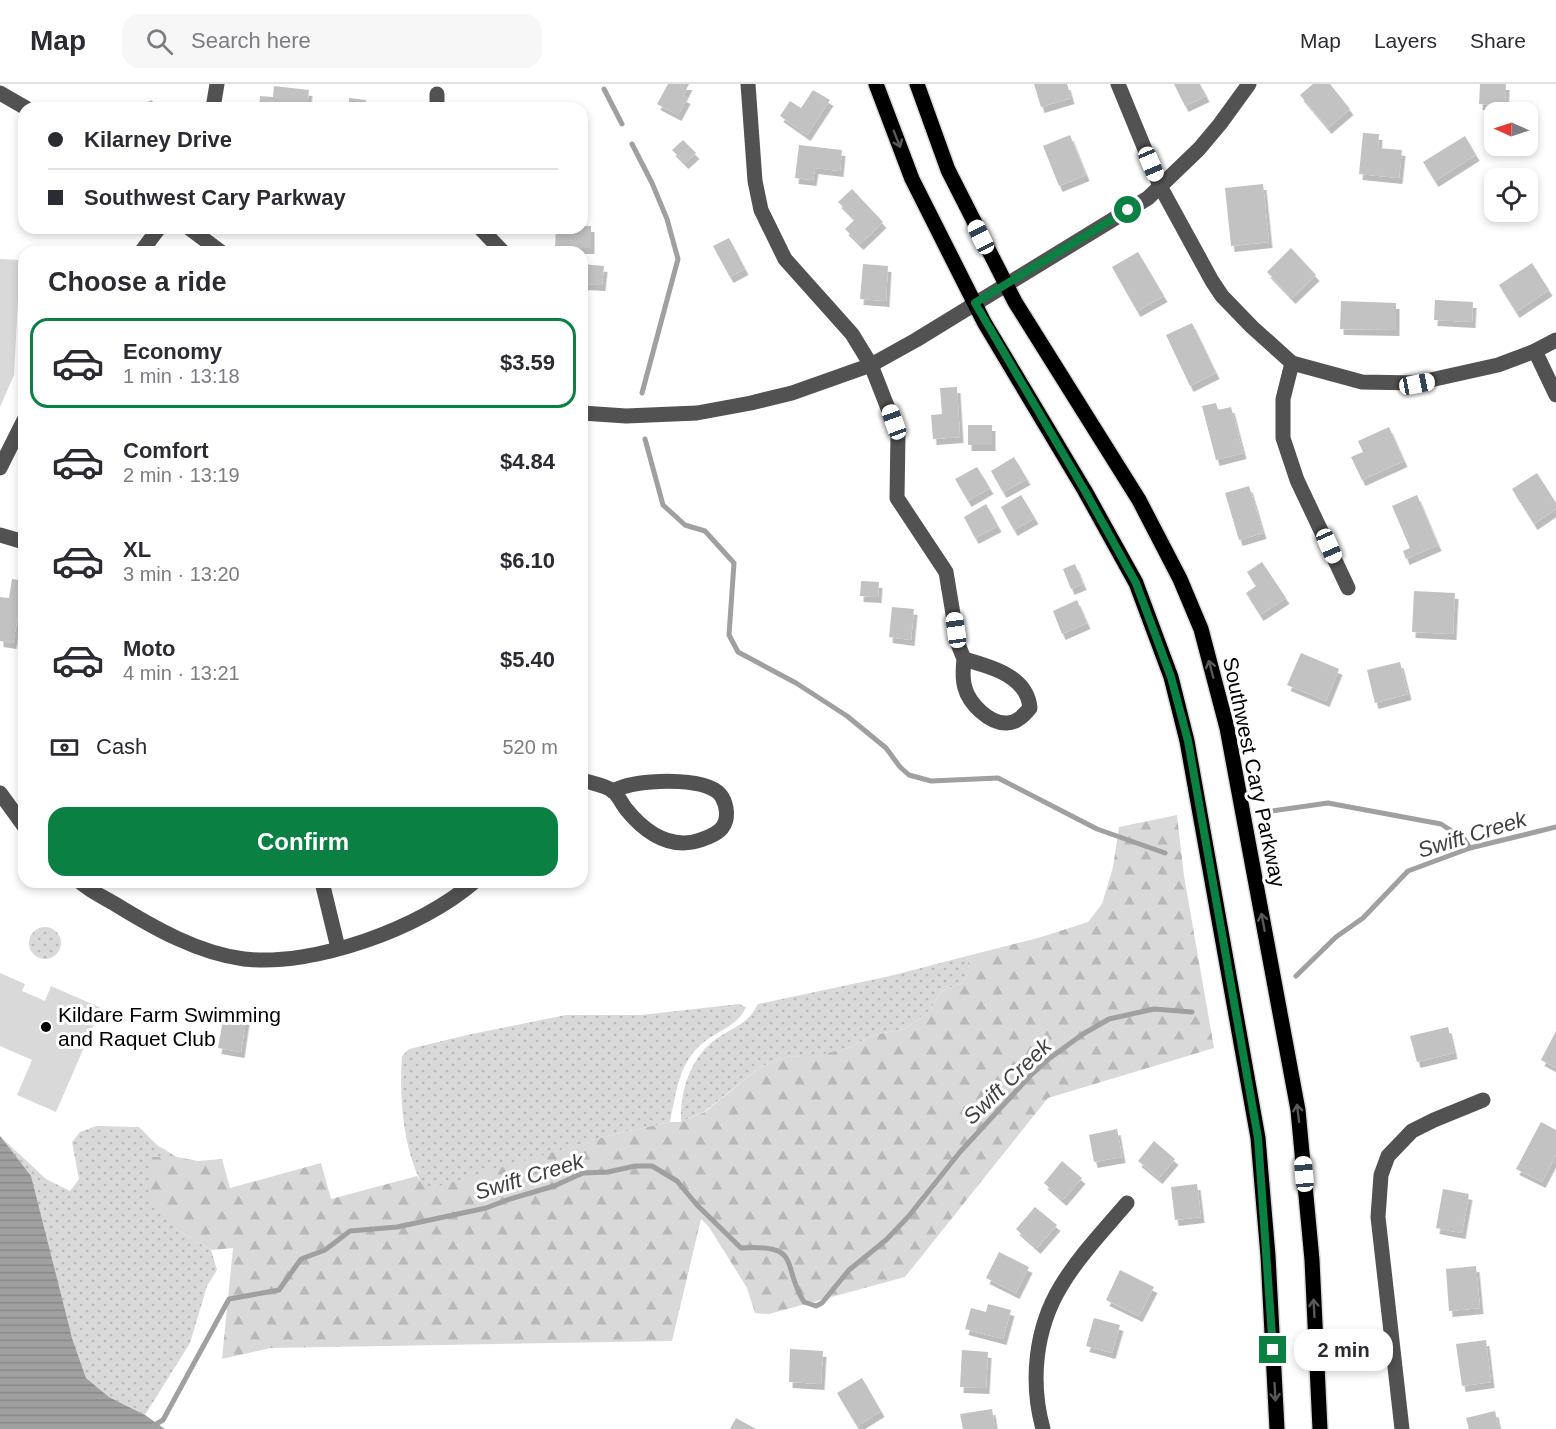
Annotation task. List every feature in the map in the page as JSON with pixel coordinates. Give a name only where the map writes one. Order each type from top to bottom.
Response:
[{"type":"main road","points":[[876,84],[912,179],[975,303],[1136,583],[1171,677],[1188,741],[1258,1138],[1268,1256],[1277,1429]]},
{"type":"main road","name":"Southwest Cary Parkway","points":[[917,84],[948,170],[1000,287],[1015,302],[1139,500],[1180,579],[1200,629],[1227,728],[1298,1110],[1312,1260],[1320,1429]]},
{"type":"street","points":[[214,102],[217,84]]},
{"type":"street","points":[[748,84],[755,181],[761,210],[785,259],[852,334],[871,365],[898,434],[897,498],[946,572],[958,644],[964,659],[965,689],[979,711],[1006,724],[1021,718],[1030,708],[1029,698],[1017,681],[1007,674],[964,659]]},
{"type":"street","points":[[1118,84],[1160,186],[1212,281],[1222,296],[1252,327],[1292,363],[1362,382],[1417,384],[1498,365],[1556,340]]},
{"type":"street","points":[[588,414],[635,416],[696,413],[792,393],[871,365],[916,340],[1148,198],[1199,148],[1249,84]]},
{"type":"street","points":[[0,93],[18,103]]},
{"type":"street","points":[[197,234],[213,246]]},
{"type":"street","points":[[486,234],[497,246]]},
{"type":"street","points":[[1535,351],[1556,395]]},
{"type":"street","points":[[1292,363],[1283,399],[1283,438],[1297,480],[1348,588]]},
{"type":"street","points":[[0,468],[18,432]]},
{"type":"street","points":[[0,535],[18,540]]},
{"type":"street","points":[[588,782],[612,791],[628,811],[649,831],[661,839],[674,842],[687,843],[712,835],[722,828],[727,814],[726,804],[720,793],[694,783],[651,782],[628,785],[612,791]]},
{"type":"street","points":[[0,793],[18,818]]},
{"type":"street","points":[[90,888],[160,930],[201,947],[243,959],[289,959],[373,938],[404,925],[465,888]]},
{"type":"street","points":[[323,888],[338,948]]},
{"type":"street","points":[[1402,1429],[1378,1217],[1381,1175],[1388,1156],[1412,1131],[1483,1100]]},
{"type":"street","points":[[1043,1429],[1038,1410],[1035,1378],[1038,1350],[1050,1307],[1074,1267],[1127,1203]]},
{"type":"green space","points":[[0,259],[18,260],[14,375],[0,407]]},
{"type":"green space","points":[[1177,815],[1184,876],[1214,1048],[1048,1098],[905,1277],[769,1314],[755,1313],[747,1288],[709,1227],[701,1219],[672,1341],[271,1348],[222,1359],[233,1248],[211,1250],[172,1227],[150,1195],[152,1157],[177,1157],[198,1161],[222,1159],[230,1188],[321,1163],[331,1199],[417,1176],[426,1190],[611,1135],[670,1122],[681,1122],[705,1112],[760,1067],[785,1057],[820,1055],[848,1048],[873,1035],[905,1029],[930,1010],[942,991],[962,983],[969,972],[967,956],[1038,938],[1088,922],[1102,904],[1113,867],[1119,827]]},
{"type":"green space","points":[[45,927],[56,932],[61,943],[56,954],[45,959],[34,954],[29,943],[34,932]]},
{"type":"green space","points":[[967,956],[969,972],[962,983],[942,991],[930,1010],[905,1029],[873,1035],[848,1048],[820,1056],[785,1057],[760,1067],[704,1112],[681,1122],[684,1089],[697,1059],[712,1042],[749,1017],[758,1004],[890,976]]},
{"type":"green space","name":"Kildare Farm Swimming and Raquet Club","points":[[0,973],[25,984],[22,991],[45,1001],[51,986],[101,1008],[56,1112],[17,1095],[32,1060],[0,1046]]},
{"type":"green space","points":[[739,1004],[746,1007],[738,1019],[704,1042],[689,1058],[680,1078],[670,1122],[611,1135],[426,1191],[412,1160],[404,1125],[401,1090],[402,1056],[409,1049],[566,1015],[641,1015]]},
{"type":"green space","points":[[96,1126],[139,1127],[157,1145],[177,1157],[152,1157],[172,1227],[211,1250],[217,1270],[207,1286],[190,1343],[145,1415],[109,1397],[86,1378],[2,1138],[46,1179],[70,1191],[79,1179],[72,1142],[80,1132]]},
{"type":"shaded area","points":[[0,1136],[31,1176],[72,1338],[86,1378],[109,1397],[145,1415],[165,1429],[0,1429]]},
{"type":"building","points":[[668,84],[689,84],[683,96],[687,98],[678,115],[657,104]]},
{"type":"building","points":[[1034,84],[1067,84],[1071,98],[1041,107]]},
{"type":"building","points":[[1174,84],[1200,84],[1206,96],[1185,106]]},
{"type":"building","points":[[1313,84],[1330,84],[1350,109],[1328,128],[1300,95]]},
{"type":"building","points":[[1480,84],[1506,84],[1505,102],[1479,104]]},
{"type":"building","points":[[274,86],[309,90],[308,102],[260,102],[260,96],[273,97]]},
{"type":"building","points":[[813,90],[830,100],[807,135],[780,116],[790,101],[801,108]]},
{"type":"building","points":[[349,98],[366,100],[366,102],[349,102]]},
{"type":"building","points":[[1363,133],[1379,134],[1378,148],[1402,150],[1399,178],[1359,174]]},
{"type":"building","points":[[1070,135],[1086,175],[1059,186],[1043,146]]},
{"type":"building","points":[[1465,136],[1476,155],[1435,181],[1423,162]]},
{"type":"building","points":[[683,140],[696,153],[685,163],[672,150]]},
{"type":"building","points":[[799,145],[842,150],[840,171],[815,168],[813,180],[795,178]]},
{"type":"building","points":[[1263,184],[1269,242],[1231,246],[1225,188]]},
{"type":"building","points":[[852,189],[883,222],[860,244],[845,229],[855,219],[838,202]]},
{"type":"building","points":[[588,226],[591,226],[591,248],[588,246],[555,246],[556,234],[588,234]]},
{"type":"building","points":[[729,238],[745,269],[730,277],[713,246]]},
{"type":"building","points":[[1291,248],[1316,275],[1292,298],[1267,272]]},
{"type":"building","points":[[1138,252],[1164,296],[1137,311],[1112,267]]},
{"type":"building","points":[[1532,263],[1549,290],[1516,312],[1499,285]]},
{"type":"building","points":[[863,264],[888,266],[886,301],[860,299]]},
{"type":"building","points":[[588,265],[604,266],[602,285],[588,284]]},
{"type":"building","points":[[1435,300],[1473,302],[1472,322],[1434,320]]},
{"type":"building","points":[[1341,301],[1396,303],[1396,330],[1340,329]]},
{"type":"building","points":[[1192,323],[1216,373],[1190,386],[1166,335]]},
{"type":"building","points":[[957,387],[960,437],[933,439],[931,415],[942,414],[940,388]]},
{"type":"building","points":[[1216,403],[1218,410],[1231,407],[1243,453],[1216,460],[1202,406]]},
{"type":"building","points":[[968,425],[992,425],[992,445],[968,445]]},
{"type":"building","points":[[1389,427],[1404,461],[1362,480],[1351,457],[1363,452],[1358,441]]},
{"type":"building","points":[[1014,457],[1027,479],[1003,492],[991,471]]},
{"type":"building","points":[[977,467],[990,488],[968,501],[955,479]]},
{"type":"building","points":[[1537,473],[1556,503],[1556,509],[1534,524],[1512,489]]},
{"type":"building","points":[[1249,486],[1263,533],[1239,540],[1225,493]]},
{"type":"building","points":[[1021,495],[1035,518],[1014,530],[1001,507]]},
{"type":"building","points":[[1417,495],[1438,545],[1406,559],[1403,551],[1410,548],[1392,506]]},
{"type":"building","points":[[986,504],[998,526],[975,538],[964,517]]},
{"type":"building","points":[[1262,562],[1286,598],[1260,615],[1246,593],[1256,586],[1247,572]]},
{"type":"building","points":[[1075,564],[1083,584],[1071,589],[1063,569]]},
{"type":"building","points":[[12,579],[18,580],[18,616],[13,643],[0,641],[0,597],[9,598]]},
{"type":"building","points":[[861,581],[879,582],[878,597],[860,596]]},
{"type":"building","points":[[1414,591],[1455,593],[1453,634],[1412,632]]},
{"type":"building","points":[[1077,600],[1087,623],[1062,634],[1053,611]]},
{"type":"building","points":[[892,607],[914,609],[911,640],[889,637]]},
{"type":"building","points":[[1301,653],[1339,669],[1326,701],[1287,685]]},
{"type":"building","points":[[1400,662],[1408,694],[1375,703],[1367,670]]},
{"type":"building","points":[[224,1015],[246,1019],[241,1052],[218,1048]]},
{"type":"building","points":[[1448,1027],[1454,1053],[1417,1062],[1410,1036]]},
{"type":"building","points":[[1556,1031],[1556,1068],[1541,1060]]},
{"type":"building","points":[[1541,1122],[1556,1130],[1556,1155],[1542,1182],[1516,1169]]},
{"type":"building","points":[[1117,1129],[1122,1157],[1094,1162],[1089,1135]]},
{"type":"building","points":[[1154,1141],[1175,1159],[1159,1178],[1138,1161]]},
{"type":"building","points":[[1062,1161],[1082,1178],[1063,1200],[1044,1183]]},
{"type":"building","points":[[1197,1184],[1201,1217],[1175,1220],[1171,1187]]},
{"type":"building","points":[[1443,1189],[1469,1194],[1462,1233],[1436,1228]]},
{"type":"building","points":[[1035,1207],[1057,1225],[1037,1248],[1016,1229]]},
{"type":"building","points":[[999,1252],[1029,1267],[1016,1293],[986,1278]]},
{"type":"building","points":[[1476,1266],[1480,1308],[1449,1311],[1446,1269]]},
{"type":"building","points":[[1120,1270],[1154,1287],[1139,1316],[1106,1300]]},
{"type":"building","points":[[988,1304],[1011,1310],[1003,1339],[965,1329],[971,1308],[986,1312]]},
{"type":"building","points":[[1094,1318],[1120,1325],[1112,1353],[1086,1346]]},
{"type":"building","points":[[1486,1340],[1491,1382],[1462,1386],[1456,1344]]},
{"type":"building","points":[[790,1349],[823,1351],[821,1384],[789,1382]]},
{"type":"building","points":[[962,1350],[988,1352],[986,1388],[960,1387]]},
{"type":"building","points":[[862,1378],[881,1411],[857,1426],[837,1393]]},
{"type":"building","points":[[992,1409],[995,1429],[963,1429],[960,1414]]},
{"type":"building","points":[[1495,1411],[1499,1429],[1469,1429],[1466,1418]]},
{"type":"building","points":[[736,1418],[756,1429],[730,1429]]},
{"type":"waterway","points":[[604,89],[622,124]]},
{"type":"waterway","points":[[632,144],[667,219],[678,259],[642,393]]},
{"type":"waterway","points":[[645,439],[663,505],[685,525],[705,531],[734,563],[729,635],[738,652],[796,683],[847,716],[886,748],[909,775],[931,781],[998,778],[1097,829],[1165,853]]},
{"type":"waterway","points":[[1265,812],[1328,803],[1441,824],[1464,839],[1470,848]]},
{"type":"waterway","name":"Swift Creek","points":[[1296,976],[1336,937],[1363,918],[1408,871],[1470,848],[1556,827]]},
{"type":"waterway","name":"Swift Creek","points":[[148,1429],[163,1420],[229,1299],[279,1290],[301,1259],[325,1250],[350,1231],[397,1227],[486,1208],[554,1186],[583,1173],[652,1166],[677,1181],[697,1205],[741,1248],[761,1248],[782,1254],[787,1260],[804,1302],[816,1306],[822,1303],[849,1270],[886,1240],[908,1217],[960,1152],[1029,1077],[1050,1058],[1083,1034],[1109,1019],[1154,1009],[1192,1012]]},
{"type":"place","name":"Kildare Farm Swimming and Raquet Club","points":[[46,1027]]},
{"type":"route","points":[[1128,210],[975,303],[1136,583],[1171,677],[1188,741],[1258,1138],[1273,1350]]}]
